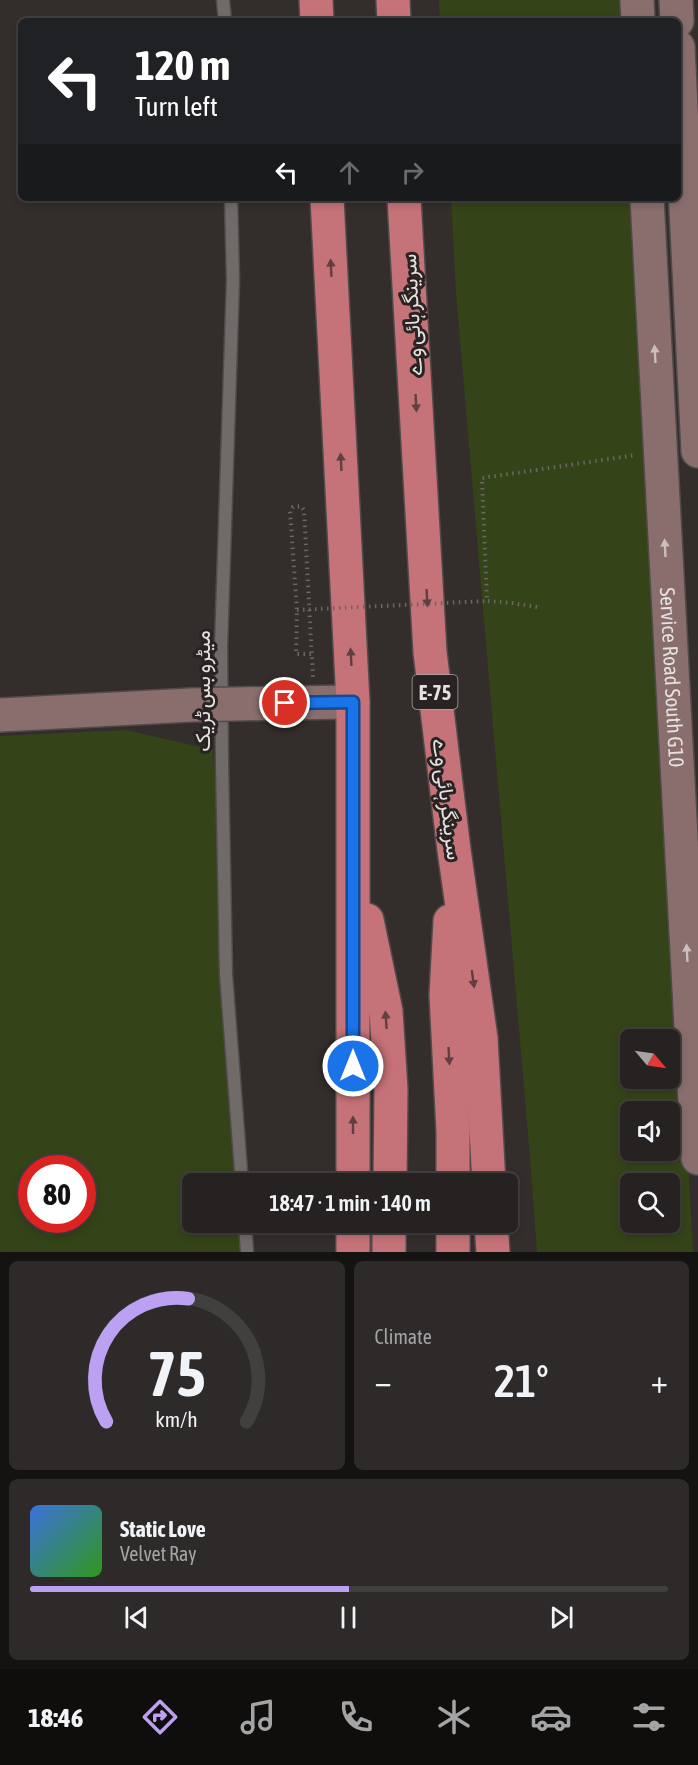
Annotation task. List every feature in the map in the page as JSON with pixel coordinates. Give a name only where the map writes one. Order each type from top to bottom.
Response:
[{"type":"highway","points":[[316,0],[317,18]]},
{"type":"highway","points":[[393,0],[394,18]]},
{"type":"highway","points":[[327,201],[353,702],[353,1173]]},
{"type":"highway","name":"سرینگر ہائی وے","points":[[404,201],[430,652],[454,850],[481,1038],[488,1173]]},
{"type":"highway","points":[[453,1173],[446,995],[454,850]]},
{"type":"highway","points":[[353,855],[386,1011],[391,1089],[390,1173]]},
{"type":"highway","points":[[352,1252],[353,1233]]},
{"type":"highway","points":[[389,1233],[389,1252]]},
{"type":"highway","points":[[453,1233],[453,1252]]},
{"type":"highway","points":[[492,1233],[493,1252]]},
{"type":"main road","points":[[636,0],[638,18]]},
{"type":"main road","points":[[676,0],[677,18]]},
{"type":"main road","points":[[681,70],[690,137],[698,451]]},
{"type":"main road","name":"Service Road South G10","points":[[647,201],[698,1158]]},
{"type":"main road","points":[[0,715],[191,705],[353,702]]},
{"type":"lane","points":[[223,0],[225,18]]},
{"type":"lane","name":"میٹرو بس ٹریک","points":[[231,201],[233,280],[221,647],[222,762],[226,975],[241,1173]]},
{"type":"lane","points":[[246,1233],[247,1252]]},
{"type":"path","points":[[487,601],[482,478],[660,452]]},
{"type":"path","points":[[299,703],[311,654],[304,510],[301,506],[293,507],[290,511],[297,609],[296,654],[311,654]]},
{"type":"path","points":[[297,609],[487,601],[537,607]]},
{"type":"green space","points":[[439,0],[623,0],[624,18],[440,18]]},
{"type":"green space","points":[[451,201],[634,201],[693,1252],[537,1252],[456,293]]},
{"type":"green space","points":[[126,730],[213,750],[240,1173],[182,1173],[182,1233],[245,1233],[246,1252],[0,1252],[0,736]]},
{"type":"route","points":[[285,703],[353,702],[353,1066]]}]
